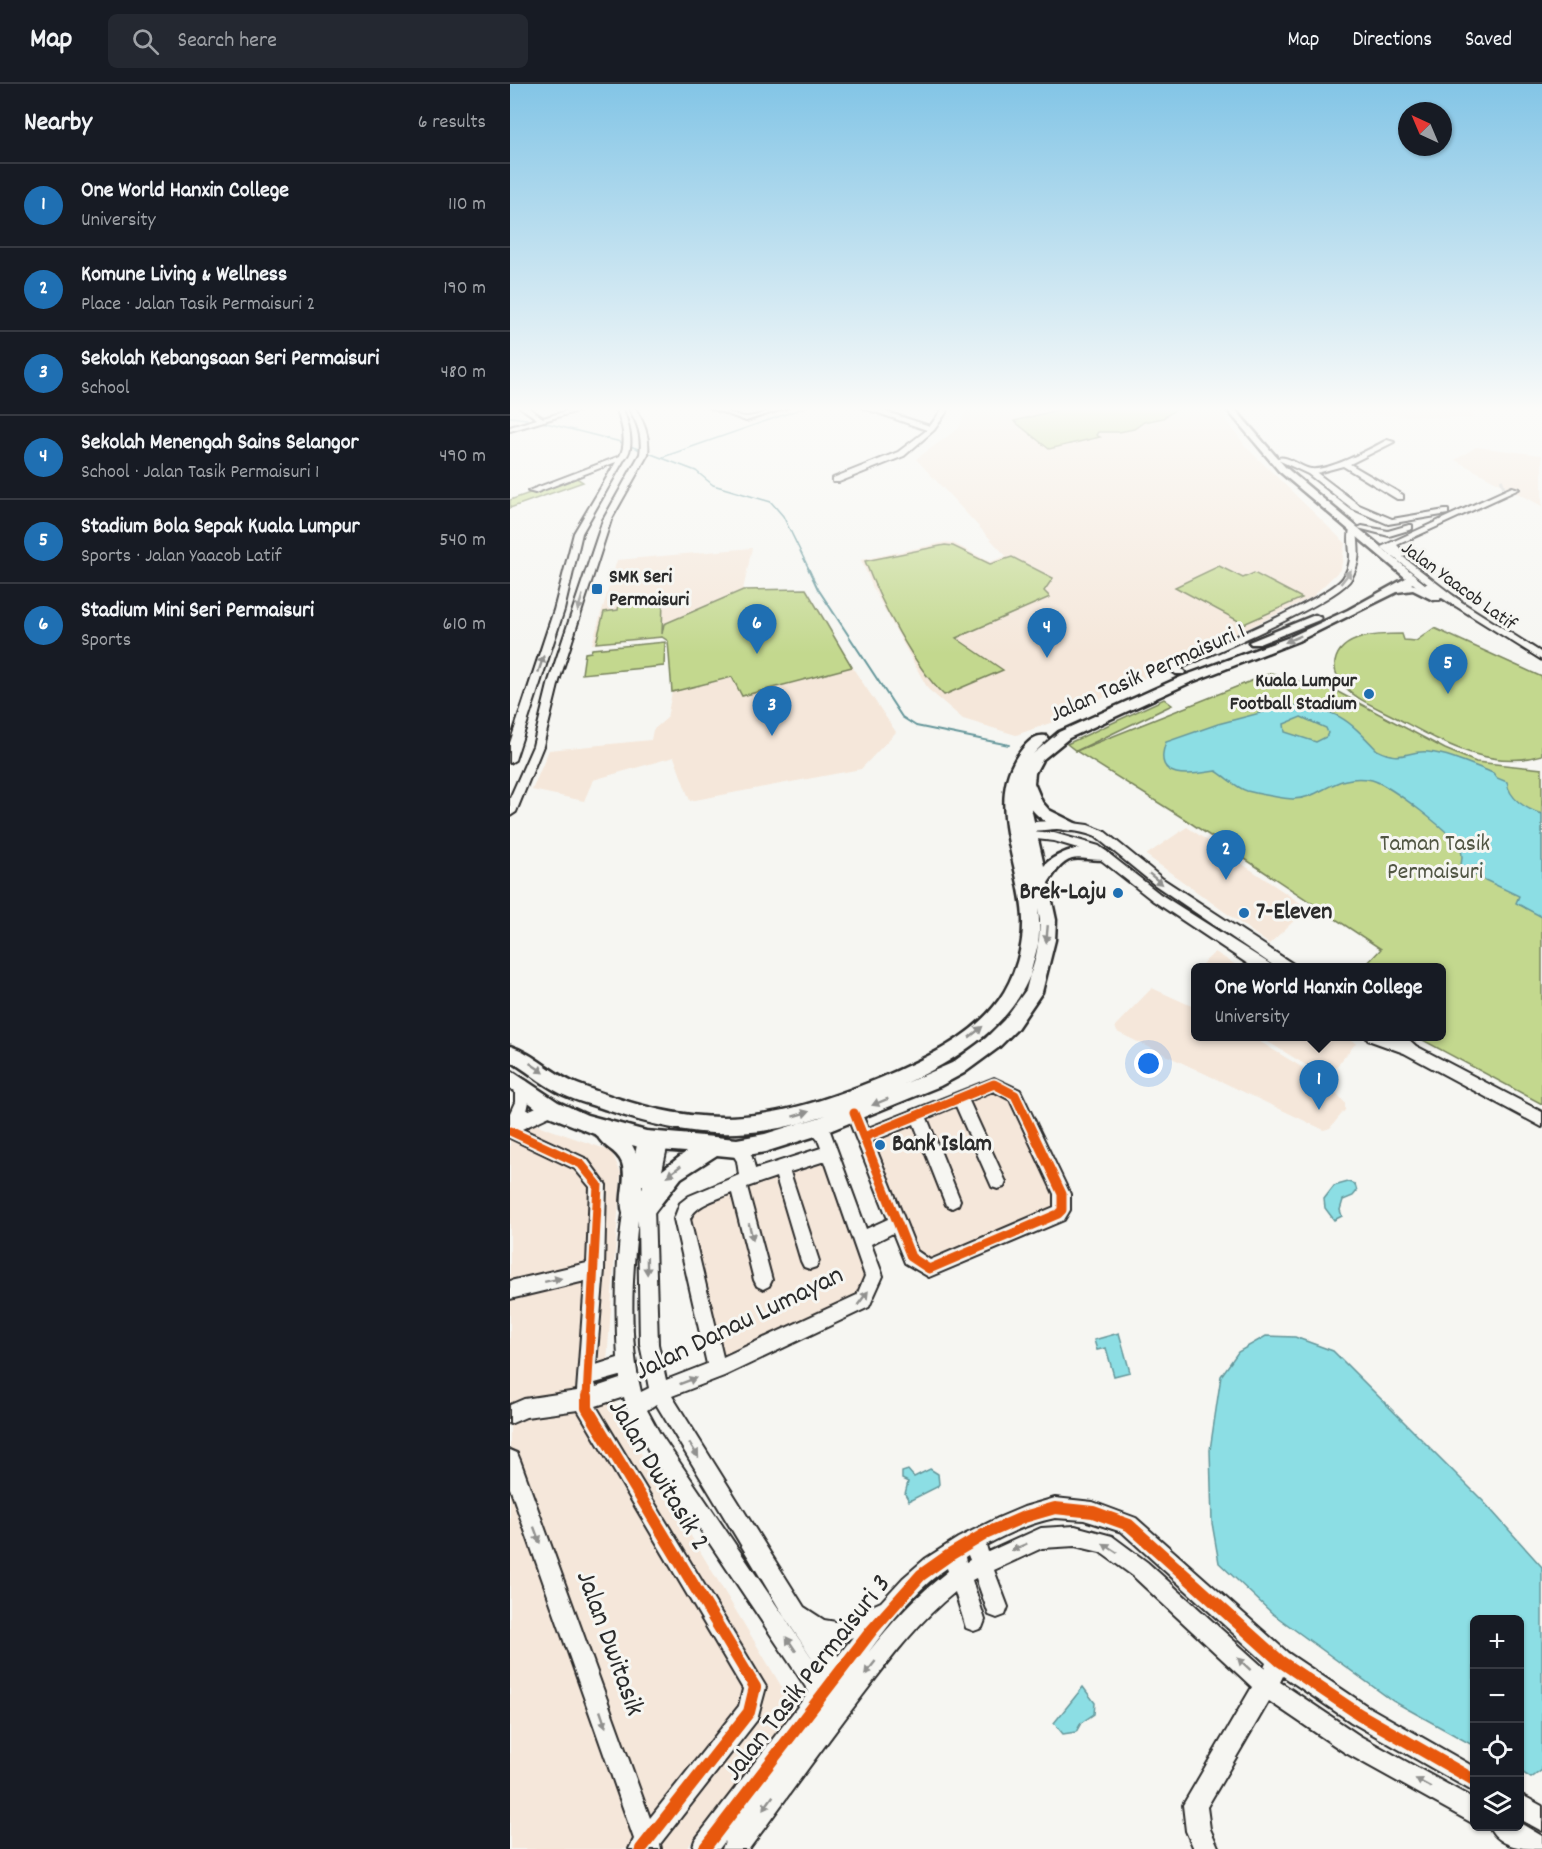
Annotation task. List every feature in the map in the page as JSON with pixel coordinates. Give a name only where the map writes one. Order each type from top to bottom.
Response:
[{"type":"main road","name":"Jalan Yaacob Latif","points":[[1307,489],[1357,530],[1385,547]]},
{"type":"main road","name":"Jalan Yaacob Latif","points":[[1313,489],[1412,577]]},
{"type":"main road","points":[[1385,547],[1413,571],[1412,577],[1457,603]]},
{"type":"main road","points":[[1394,582],[1398,567]]},
{"type":"main road","name":"Jalan Tasik Permaisuri 1","points":[[516,1082],[551,1108],[584,1123],[654,1138],[737,1148],[765,1143],[854,1113],[931,1072],[989,1022],[1013,993],[1024,966],[1031,918],[1010,815],[1012,793],[1020,760],[1036,742],[1053,731],[1294,639],[1394,582],[1412,577]]},
{"type":"main road","name":"Jalan Tasik Permaisuri 1","points":[[510,1053],[563,1086],[647,1116],[684,1123],[744,1126],[798,1115],[875,1088],[931,1072],[958,1068],[992,1043],[1010,1025],[1034,992],[1047,940],[1048,920],[1024,806],[1028,773],[1037,757],[1052,743],[1179,672],[1384,596],[1412,577]]},
{"type":"main road","points":[[1384,596],[1412,586],[1437,598]]},
{"type":"main road","points":[[1028,773],[1035,805],[1051,818],[1072,827]]},
{"type":"main road","points":[[1012,793],[1020,825],[1028,831],[1021,838],[1025,858],[1023,879]]},
{"type":"main road","points":[[1041,882],[1051,866],[1064,855],[1078,852],[1103,855]]},
{"type":"main road","points":[[563,1086],[570,1096],[581,1102],[643,1123],[654,1138],[721,1132],[744,1126]]},
{"type":"main road","points":[[584,1123],[619,1142],[631,1156],[639,1208]]},
{"type":"main road","points":[[639,1208],[672,1172],[714,1146]]},
{"type":"street","points":[[510,760],[573,557],[578,533],[602,489]]},
{"type":"street","points":[[510,812],[537,746],[554,681],[595,555],[612,507],[622,489]]},
{"type":"street","points":[[1333,489],[1356,507],[1378,518],[1398,523],[1445,512]]},
{"type":"street","points":[[1387,489],[1400,497]]},
{"type":"street","points":[[1430,581],[1392,545],[1514,489]]},
{"type":"street","points":[[1179,672],[1173,668],[1306,606],[1336,589],[1346,580],[1356,558],[1357,530],[1389,534],[1445,512],[1491,490]]},
{"type":"street","name":"Jalan Yaacob Latif","points":[[1385,547],[1457,603],[1540,656]]},
{"type":"street","points":[[573,557],[585,552],[595,555]]},
{"type":"street","name":"Jalan Yaacob Latif","points":[[1412,577],[1437,598],[1542,666]]},
{"type":"street","points":[[534,687],[543,689],[554,681]]},
{"type":"street","points":[[1028,831],[1072,827],[1088,829],[1100,834],[1159,882],[1280,963]]},
{"type":"street","points":[[1028,831],[1095,849],[1138,883],[1258,963]]},
{"type":"street","points":[[1117,847],[1102,840],[1094,840],[1100,848],[1137,876],[1138,883]]},
{"type":"street","points":[[1386,1041],[1410,1050],[1542,1120]]},
{"type":"street","points":[[1400,1041],[1410,1050]]},
{"type":"street","points":[[931,1072],[952,1101],[998,1182]]},
{"type":"street","points":[[510,1128],[522,1109],[524,1100],[516,1082]]},
{"type":"street","points":[[854,1113],[911,1257],[929,1269],[1058,1214],[1062,1210],[1062,1194],[1012,1092],[989,1084],[864,1137]]},
{"type":"street","points":[[510,1128],[551,1108]]},
{"type":"street","points":[[918,1114],[952,1200]]},
{"type":"street","name":"Jalan Dwitasik 2","points":[[510,1128],[581,1164],[598,1185],[595,1270],[586,1377],[587,1408],[755,1688],[749,1712],[646,1847]]},
{"type":"street","name":"Jalan Danau Lumayan","points":[[635,1406],[659,1392],[717,1369],[861,1304],[874,1276],[824,1136],[814,1128]]},
{"type":"street","points":[[654,1138],[626,1276],[627,1365],[635,1406],[706,1521],[829,1702]]},
{"type":"street","points":[[737,1148],[745,1158],[743,1181],[763,1280]]},
{"type":"street","points":[[717,1369],[682,1219],[686,1209],[695,1201],[743,1181],[830,1152]]},
{"type":"street","points":[[781,1169],[810,1261]]},
{"type":"street","points":[[639,1208],[649,1344],[659,1392],[796,1615],[850,1692]]},
{"type":"street","points":[[861,1240],[896,1223]]},
{"type":"street","points":[[510,1290],[595,1270]]},
{"type":"street","points":[[586,1377],[627,1365]]},
{"type":"street","points":[[510,1416],[524,1408],[586,1399],[630,1386]]},
{"type":"street","name":"Jalan Dwitasik","points":[[510,1460],[646,1847]]},
{"type":"street","name":"Jalan Tasik Permaisuri 3","points":[[734,1849],[829,1702],[838,1674],[890,1608],[922,1574],[953,1553],[1026,1516],[1053,1508],[1076,1508],[1105,1514],[1129,1525],[1280,1661],[1359,1714],[1470,1778]]},
{"type":"street","name":"Jalan Tasik Permaisuri 3","points":[[704,1849],[829,1702],[850,1692],[903,1626],[933,1596],[960,1575],[981,1563],[1041,1538],[1075,1536],[1105,1543],[1140,1569],[1266,1685],[1353,1744],[1470,1810]]},
{"type":"street","points":[[974,1541],[997,1607]]},
{"type":"street","points":[[953,1553],[974,1620]]},
{"type":"street","points":[[796,1615],[821,1630],[837,1632],[890,1608]]},
{"type":"street","points":[[1207,1849],[1198,1831],[1195,1805],[1280,1661]]},
{"type":"street","points":[[1524,1808],[1542,1819]]},
{"type":"street","points":[[1508,1831],[1541,1849]]},
{"type":"shaded area","points":[[944,489],[1290,489],[1345,543],[1341,569],[1312,597],[1053,722],[1016,735],[963,719],[928,689],[873,588],[861,560],[946,542],[953,543],[990,562],[1006,556]]},
{"type":"shaded area","points":[[1511,489],[1542,489],[1542,506]]},
{"type":"shaded area","points":[[752,548],[743,590],[664,624],[662,638],[592,644],[617,560]]},
{"type":"shaded area","points":[[852,667],[896,732],[861,769],[690,801],[674,757],[593,780],[584,801],[532,790],[549,750],[651,740],[653,730],[667,718],[672,692],[733,677],[742,696]]},
{"type":"shaded area","points":[[1187,827],[1308,908],[1269,944],[1146,855]]},
{"type":"shaded area","points":[[1215,952],[1233,963],[1203,963]]},
{"type":"shaded area","points":[[1152,988],[1191,1006],[1191,1041],[1259,1041],[1328,1083],[1345,1103],[1345,1110],[1330,1128],[1324,1130],[1117,1032],[1115,1026]]},
{"type":"shaded area","points":[[1267,1041],[1353,1041],[1356,1043],[1327,1078]]},
{"type":"shaded area","points":[[991,1088],[1011,1095],[1060,1198],[1058,1208],[931,1265],[914,1255],[869,1139]]},
{"type":"shaded area","points":[[510,1106],[537,1125],[611,1151],[621,1173],[607,1362],[617,1413],[795,1709],[686,1849],[510,1849]]},
{"type":"shaded area","points":[[827,1156],[870,1277],[859,1301],[721,1363],[686,1219],[697,1204]]},
{"type":"green space","points":[[540,489],[562,489],[510,508],[510,500]]},
{"type":"green space","points":[[945,545],[953,546],[990,564],[1012,557],[1053,578],[1044,591],[1050,597],[956,638],[1003,670],[944,695],[910,651],[879,594],[865,561]]},
{"type":"green space","points":[[1219,566],[1243,578],[1254,573],[1302,598],[1244,624],[1175,587]]},
{"type":"green space","points":[[806,589],[852,667],[742,696],[732,677],[672,692],[668,641],[662,637],[596,643],[604,612],[618,610],[619,604],[663,599],[662,634],[664,624],[743,590]]},
{"type":"green space","points":[[1434,628],[1542,677],[1542,755],[1522,759],[1502,759],[1483,756],[1445,743],[1365,702],[1347,689],[1337,676],[1335,662],[1338,653],[1353,641],[1373,635],[1402,634],[1404,640],[1416,641]]},
{"type":"green space","points":[[665,642],[664,666],[582,674],[585,653],[591,652],[592,649]]},
{"type":"green space","name":"Taman Tasik Permaisuri","points":[[1271,673],[1338,692],[1445,749],[1476,762],[1542,769],[1542,1104],[1424,1041],[1446,1041],[1446,963],[1368,963],[1381,949],[1186,820],[1076,751]]},
{"type":"green space","points":[[1164,699],[1172,705],[1076,751],[1067,744]]},
{"type":"water","points":[[1290,705],[1319,709],[1348,722],[1377,750],[1386,754],[1399,756],[1421,752],[1436,753],[1493,773],[1497,778],[1507,782],[1511,793],[1519,802],[1542,814],[1542,917],[1516,903],[1519,896],[1460,868],[1461,850],[1447,833],[1406,800],[1372,780],[1338,782],[1312,795],[1293,799],[1243,790],[1216,771],[1186,774],[1169,770],[1164,764],[1163,755],[1166,742],[1218,724]],"holes":[[[1301,717],[1326,728],[1328,733],[1326,737],[1316,742],[1285,732],[1284,724]]]},
{"type":"water","points":[[1348,1182],[1355,1184],[1357,1191],[1353,1196],[1343,1200],[1340,1210],[1342,1216],[1334,1220],[1325,1208],[1324,1199],[1334,1186]]},
{"type":"water","points":[[1119,1333],[1130,1372],[1114,1376],[1106,1348],[1097,1350],[1094,1340]]},
{"type":"water","points":[[1266,1336],[1295,1337],[1333,1351],[1483,1501],[1542,1567],[1542,1770],[1531,1778],[1524,1774],[1524,1615],[1470,1615],[1470,1744],[1393,1701],[1273,1614],[1219,1563],[1212,1523],[1210,1450],[1221,1376],[1238,1352]]},
{"type":"water","points":[[930,1469],[938,1474],[939,1484],[909,1501],[905,1494],[908,1482],[902,1479],[902,1472],[908,1470],[914,1477]]},
{"type":"water","points":[[1083,1687],[1095,1703],[1094,1714],[1081,1723],[1076,1732],[1063,1734],[1054,1723]]},
{"type":"waterway","points":[[728,489],[771,502],[783,516],[809,569]]},
{"type":"waterway","points":[[808,568],[818,589],[902,717],[916,726],[1009,745]]},
{"type":"cycle path","points":[[854,1113],[911,1257],[929,1269],[1058,1214],[1062,1210],[1062,1194],[1015,1095],[994,1084],[864,1137]]},
{"type":"cycle path","points":[[510,1131],[581,1164],[598,1185],[595,1270],[586,1377],[587,1408],[755,1687],[749,1712],[641,1849]]},
{"type":"cycle path","points":[[704,1849],[872,1630],[921,1575],[985,1534],[1024,1517],[1055,1508],[1074,1508],[1093,1512],[1129,1525],[1280,1661],[1359,1714],[1470,1778]]},
{"type":"place","name":"SMK Seri Permaisuri","points":[[597,589]]},
{"type":"place","name":"Stadium Mini Seri Permaisuri","points":[[757,654]]},
{"type":"place","name":"Sekolah Menengah Sains Selangor","points":[[1047,658]]},
{"type":"place","name":"Kuala Lumpur Football Stadium","points":[[1369,694]]},
{"type":"place","name":"Stadium Bola Sepak Kuala Lumpur","points":[[1448,694]]},
{"type":"place","name":"Sekolah Kebangsaan Seri Permaisuri","points":[[772,736]]},
{"type":"place","name":"Komune Living & Wellness","points":[[1226,880]]},
{"type":"place","name":"Brek-Laju","points":[[1118,893]]},
{"type":"place","name":"7-Eleven","points":[[1244,913]]},
{"type":"place","name":"One World Hanxin College","points":[[1319,1110]]},
{"type":"place","name":"Bank Islam","points":[[880,1145]]}]
